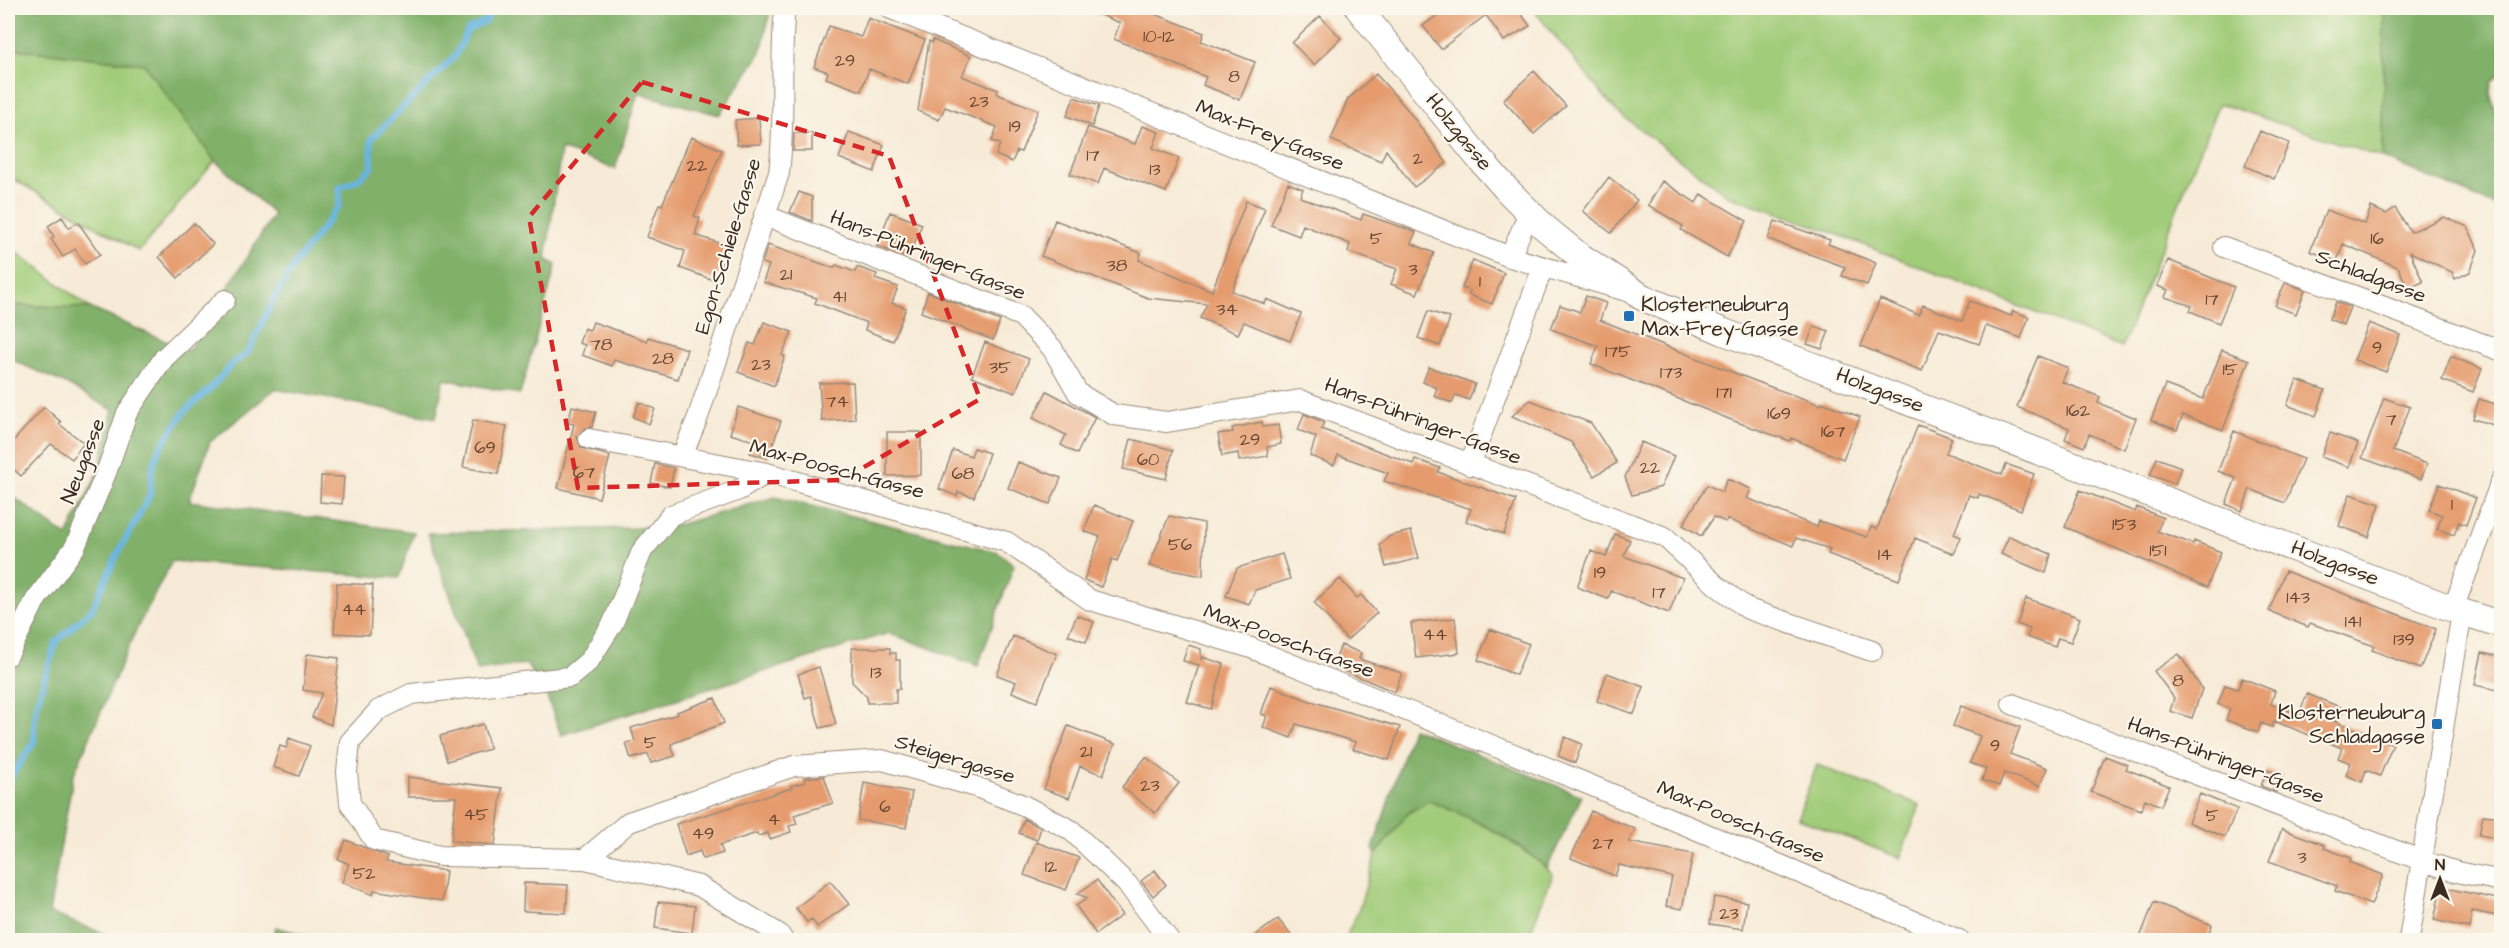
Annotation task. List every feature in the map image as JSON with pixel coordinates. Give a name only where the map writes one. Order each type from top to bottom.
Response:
[{"type":"street","name":"Egon-Schiele-Gasse","points":[[682,456],[698,417],[779,173],[783,142],[785,8]]},
{"type":"street","name":"Max-Frey-Gasse","points":[[889,8],[1510,257],[1638,294]]},
{"type":"street","name":"Holzgasse","points":[[1358,8],[1478,158],[1529,213],[1577,254],[1638,294],[1724,332],[2457,611],[2502,625]]},
{"type":"street","points":[[1510,257],[1529,213]]},
{"type":"street","name":"Hans-Pühringer-Gasse","points":[[764,215],[1021,316],[1052,348],[1078,393],[1114,415],[1167,422],[1300,400],[1665,537],[1716,585],[1748,609],[1872,651]]},
{"type":"street","name":"Schladgasse","points":[[2224,247],[2502,351]]},
{"type":"street","points":[[1470,465],[1543,267]]},
{"type":"street","name":"Neugasse","points":[[8,655],[35,601],[75,548],[106,473],[127,413],[164,358],[225,300]]},
{"type":"street","name":"Max-Poosch-Gasse","points":[[589,439],[767,473],[1007,542],[1090,600],[1251,648],[1583,782],[1959,940]]},
{"type":"street","points":[[767,473],[739,490],[671,515],[642,551],[613,624],[589,661],[570,677],[411,694],[379,710],[350,742],[347,772],[350,803],[374,840],[440,856],[585,859],[699,886],[778,934],[783,940]]},
{"type":"street","points":[[2409,940],[2423,861],[2457,611],[2502,479]]},
{"type":"street","name":"Hans-Pühringer-Gasse","points":[[2012,704],[2423,861],[2457,872],[2502,881]]},
{"type":"street","name":"Steigergasse","points":[[585,859],[629,822],[794,766],[882,760],[976,787],[1023,805],[1071,830],[1128,885],[1169,940]]},
{"type":"highlighted area","points":[[642,82],[889,156],[980,399],[842,480],[578,488],[529,217]]},
{"type":"green space","points":[[8,8],[771,8],[761,52],[719,115],[638,93],[615,169],[561,149],[546,259],[556,265],[520,394],[444,379],[436,418],[275,389],[210,442],[189,501],[414,532],[399,578],[172,561],[136,630],[73,776],[49,913],[121,940],[8,940],[8,493],[67,536],[99,471],[113,410],[66,384],[8,358],[8,305],[90,308],[188,351],[274,214],[215,161],[144,64],[8,48]]},
{"type":"green space","points":[[1532,8],[2384,8],[2383,158],[2219,103],[2122,347],[1826,230],[1727,195],[1616,111]]},
{"type":"green space","points":[[2384,8],[2501,8],[2501,73],[2491,82],[2490,93],[2501,128],[2501,208],[2383,158]]},
{"type":"green space","points":[[8,48],[144,64],[215,161],[139,251],[8,176]]},
{"type":"green space","points":[[8,250],[19,254],[90,308],[8,305]]},
{"type":"green space","points":[[775,497],[998,552],[1014,565],[978,666],[889,633],[561,735],[546,694],[526,664],[477,671],[428,533],[635,528],[681,524]]},
{"type":"green space","points":[[1412,728],[1582,796],[1547,868],[1520,847],[1491,829],[1429,801],[1408,813],[1376,854],[1373,849]]},
{"type":"green space","points":[[1817,765],[1920,805],[1900,858],[1797,818]]},
{"type":"green space","points":[[1429,800],[1494,831],[1553,874],[1527,940],[1344,940],[1358,912],[1376,854],[1408,813]]},
{"type":"green space","points":[[276,927],[308,936],[307,940],[271,940]]},
{"type":"building","points":[[1084,8],[1139,8],[1204,33],[1201,41],[1255,62],[1240,100],[1203,85],[1206,77],[1114,39],[1120,23]]},
{"type":"building","points":[[1447,8],[1517,8],[1530,26],[1504,41],[1486,15],[1441,49],[1423,26]]},
{"type":"building","points":[[1320,16],[1341,38],[1314,65],[1292,43]]},
{"type":"building","points":[[868,18],[925,40],[908,84],[869,69],[861,91],[826,78],[828,72],[814,67],[829,26],[861,37]]},
{"type":"building","points":[[933,40],[971,56],[962,76],[998,90],[997,94],[1038,110],[1021,152],[1017,151],[1012,162],[996,155],[1000,144],[992,141],[997,127],[945,107],[939,120],[918,111],[929,41],[932,43]]},
{"type":"building","points":[[1534,71],[1566,106],[1534,134],[1503,100]]},
{"type":"building","points":[[1376,74],[1407,109],[1447,163],[1414,187],[1386,150],[1381,161],[1331,140],[1348,99]]},
{"type":"building","points":[[1074,97],[1099,106],[1092,126],[1067,116]]},
{"type":"building","points":[[759,118],[761,144],[737,145],[735,120]]},
{"type":"building","points":[[1142,126],[1159,132],[1153,148],[1179,158],[1166,192],[1104,168],[1098,184],[1070,174],[1088,127],[1135,144]]},
{"type":"building","points":[[2260,131],[2289,143],[2274,179],[2245,166]]},
{"type":"building","points":[[849,132],[884,145],[874,172],[839,158]]},
{"type":"building","points":[[794,133],[812,133],[812,151],[793,151]]},
{"type":"building","points":[[691,137],[722,150],[694,216],[700,218],[695,235],[728,246],[716,281],[680,268],[685,251],[647,237],[659,204],[662,205]]},
{"type":"building","points":[[1609,177],[1637,200],[1611,233],[1583,211]]},
{"type":"building","points":[[1662,181],[1696,203],[1701,194],[1747,221],[1727,257],[1681,230],[1683,226],[1648,205]]},
{"type":"building","points":[[1288,183],[1303,189],[1300,197],[1361,220],[1363,214],[1416,232],[1411,243],[1434,253],[1417,294],[1391,284],[1397,269],[1348,252],[1350,244],[1303,225],[1299,236],[1271,225]]},
{"type":"building","points":[[799,192],[812,197],[812,221],[790,212]]},
{"type":"building","points":[[1246,201],[1265,208],[1232,291],[1265,304],[1267,299],[1301,314],[1290,341],[1244,322],[1238,334],[1200,318],[1207,304],[1148,298],[1041,256],[1055,220],[1141,253],[1139,260],[1212,291]]},
{"type":"building","points":[[2371,207],[2386,214],[2395,208],[2411,232],[2444,217],[2468,227],[2478,250],[2470,272],[2455,279],[2452,272],[2410,252],[2423,282],[2408,288],[2398,267],[2343,244],[2337,261],[2310,251],[2326,210],[2365,224]]},
{"type":"building","points":[[890,212],[922,224],[909,258],[877,246]]},
{"type":"building","points":[[62,217],[69,228],[78,222],[100,254],[85,264],[75,249],[63,257],[51,239],[54,237],[48,226]]},
{"type":"building","points":[[1775,221],[1830,240],[1828,244],[1876,263],[1867,285],[1842,276],[1845,267],[1768,239]]},
{"type":"building","points":[[194,223],[213,244],[178,278],[159,257]]},
{"type":"building","points":[[768,245],[834,268],[836,265],[855,272],[857,267],[877,274],[875,279],[898,287],[892,303],[906,308],[893,341],[865,330],[867,323],[815,303],[817,298],[763,282],[769,265],[762,263]]},
{"type":"building","points":[[1473,260],[1504,273],[1492,304],[1469,295],[1470,291],[1462,288]]},
{"type":"building","points":[[2168,260],[2234,287],[2219,323],[2190,311],[2192,306],[2165,297],[2168,290],[2157,286]]},
{"type":"building","points":[[2285,283],[2305,290],[2296,314],[2275,306]]},
{"type":"building","points":[[928,292],[1000,321],[993,340],[921,312]]},
{"type":"building","points":[[1586,296],[1606,303],[1600,320],[1768,386],[1821,405],[1822,402],[1860,417],[1843,459],[1791,438],[1790,441],[1734,421],[1591,364],[1598,346],[1551,329],[1560,305],[1580,312]]},
{"type":"building","points":[[1880,299],[1919,315],[1923,305],[1962,321],[1970,301],[2011,316],[2013,311],[2029,317],[2021,338],[1986,326],[1979,344],[1939,330],[1922,371],[1861,346]]},
{"type":"building","points":[[2336,302],[2350,307],[2343,325],[2329,319]]},
{"type":"building","points":[[1428,311],[1450,318],[1440,346],[1418,338]]},
{"type":"building","points":[[593,322],[647,341],[648,337],[687,349],[678,379],[614,360],[612,366],[582,355],[585,345],[579,343],[584,328],[590,330]]},
{"type":"building","points":[[764,322],[792,332],[782,355],[785,356],[774,386],[738,372],[749,343],[755,345]]},
{"type":"building","points":[[2369,323],[2400,335],[2386,372],[2354,360]]},
{"type":"building","points":[[1814,326],[1829,331],[1822,349],[1807,344]]},
{"type":"building","points":[[985,342],[1029,359],[1015,393],[972,376]]},
{"type":"building","points":[[2222,350],[2249,360],[2223,430],[2183,415],[2177,430],[2151,420],[2165,385],[2203,399]]},
{"type":"building","points":[[2038,356],[2068,368],[2062,382],[2100,397],[2098,403],[2136,418],[2124,449],[2089,434],[2084,447],[2065,439],[2069,428],[2017,407]]},
{"type":"building","points":[[2451,356],[2482,369],[2473,392],[2442,380]]},
{"type":"building","points":[[1429,367],[1475,384],[1469,400],[1456,395],[1452,403],[1434,396],[1437,388],[1423,382]]},
{"type":"building","points":[[2297,380],[2325,390],[2316,416],[2287,405]]},
{"type":"building","points":[[853,382],[855,419],[822,421],[819,383]]},
{"type":"building","points":[[1047,391],[1095,417],[1077,454],[1061,445],[1066,435],[1033,418]]},
{"type":"building","points":[[2384,398],[2410,407],[2393,451],[2427,464],[2421,479],[2362,458]]},
{"type":"building","points":[[2479,399],[2502,406],[2497,426],[2473,419]]},
{"type":"building","points":[[1530,400],[1591,423],[1617,463],[1594,476],[1571,442],[1512,416]]},
{"type":"building","points":[[639,402],[655,409],[649,424],[633,417]]},
{"type":"building","points":[[572,406],[596,412],[592,427],[585,428],[577,436],[581,448],[610,456],[599,498],[558,488],[574,424],[568,423]]},
{"type":"building","points":[[44,407],[61,422],[59,424],[84,443],[72,459],[51,444],[21,476],[8,464],[8,447]]},
{"type":"building","points":[[738,407],[781,421],[768,458],[750,453],[754,441],[730,434]]},
{"type":"building","points":[[1304,414],[1324,422],[1321,429],[1413,464],[1415,459],[1440,468],[1438,472],[1516,500],[1504,534],[1466,521],[1471,509],[1384,481],[1388,473],[1338,455],[1334,465],[1310,456],[1316,437],[1298,430]]},
{"type":"building","points":[[473,420],[507,426],[498,474],[463,467]]},
{"type":"building","points":[[1262,422],[1263,427],[1278,425],[1281,444],[1267,447],[1268,456],[1239,461],[1238,453],[1222,456],[1218,434],[1233,432],[1232,428]]},
{"type":"building","points":[[1918,425],[1952,438],[1946,453],[2002,475],[2006,464],[2034,474],[2021,510],[1979,494],[1978,498],[1969,495],[1954,534],[1961,537],[1954,554],[1915,538],[1899,580],[1828,554],[1830,549],[1796,538],[1793,546],[1727,519],[1726,522],[1714,517],[1701,536],[1683,525],[1707,485],[1722,492],[1727,479],[1751,489],[1747,498],[1817,527],[1819,521],[1867,537],[1871,527],[1877,529]]},
{"type":"building","points":[[2234,431],[2303,459],[2285,503],[2250,489],[2242,511],[2226,504],[2236,478],[2218,471]]},
{"type":"building","points":[[887,432],[921,432],[921,475],[887,476]]},
{"type":"building","points":[[2330,433],[2358,443],[2349,467],[2321,457]]},
{"type":"building","points":[[1131,439],[1173,450],[1166,479],[1123,469]]},
{"type":"building","points":[[1641,442],[1674,456],[1661,487],[1632,495],[1625,477]]},
{"type":"building","points":[[974,448],[989,453],[974,497],[958,492],[957,496],[939,489],[953,450],[971,456]]},
{"type":"building","points":[[2157,458],[2181,467],[2175,484],[2150,475]]},
{"type":"building","points":[[1018,462],[1061,478],[1050,504],[1008,488]]},
{"type":"building","points":[[655,464],[674,468],[670,487],[651,483]]},
{"type":"building","points":[[321,476],[344,477],[342,504],[320,502]]},
{"type":"building","points":[[2439,484],[2476,498],[2466,525],[2459,522],[2454,535],[2437,529],[2442,515],[2429,510]]},
{"type":"building","points":[[2080,490],[2135,512],[2137,507],[2163,518],[2157,531],[2193,544],[2194,541],[2221,552],[2207,587],[2065,527]]},
{"type":"building","points":[[2350,494],[2380,504],[2369,537],[2339,526]]},
{"type":"building","points":[[1094,505],[1133,521],[1117,561],[1112,559],[1101,587],[1084,580],[1100,537],[1084,531]]},
{"type":"building","points":[[1169,516],[1204,523],[1203,576],[1149,566]]},
{"type":"building","points":[[1411,531],[1419,558],[1386,567],[1380,545],[1390,536]]},
{"type":"building","points":[[1615,534],[1630,540],[1624,556],[1683,578],[1669,613],[1611,591],[1608,599],[1577,587],[1591,551],[1606,557]]},
{"type":"building","points":[[2009,536],[2051,554],[2046,573],[2001,554]]},
{"type":"building","points":[[1282,554],[1290,579],[1255,590],[1249,604],[1226,596],[1237,568]]},
{"type":"building","points":[[2285,571],[2436,629],[2420,669],[2372,650],[2374,646],[2310,623],[2308,627],[2269,611]]},
{"type":"building","points":[[1340,579],[1357,598],[1361,595],[1377,613],[1347,640],[1314,602]]},
{"type":"building","points":[[337,583],[373,585],[370,635],[334,633]]},
{"type":"building","points":[[2026,598],[2080,618],[2071,642],[2058,638],[2055,647],[2027,637],[2030,629],[2017,624]]},
{"type":"building","points":[[1077,615],[1094,622],[1086,642],[1068,635]]},
{"type":"building","points":[[1455,618],[1459,653],[1416,658],[1411,623]]},
{"type":"building","points":[[1490,629],[1529,644],[1516,675],[1478,660]]},
{"type":"building","points":[[1013,636],[1057,654],[1037,702],[1012,692],[1016,682],[997,675]]},
{"type":"building","points":[[1188,645],[1201,649],[1201,660],[1202,657],[1224,664],[1211,709],[1187,702],[1199,665],[1183,661]]},
{"type":"building","points":[[1341,645],[1361,653],[1359,659],[1402,673],[1395,692],[1333,666]]},
{"type":"building","points":[[852,648],[890,648],[890,653],[896,653],[896,660],[900,660],[900,689],[896,689],[896,703],[867,703],[867,697],[852,682]]},
{"type":"building","points":[[2482,653],[2502,657],[2502,691],[2475,685]]},
{"type":"building","points":[[307,654],[339,658],[331,725],[312,717],[322,693],[303,690]]},
{"type":"building","points":[[2179,654],[2202,689],[2192,718],[2170,711],[2174,698],[2154,671]]},
{"type":"building","points":[[819,667],[836,724],[820,728],[811,696],[805,698],[798,674]]},
{"type":"building","points":[[1607,673],[1644,687],[1634,714],[1597,701]]},
{"type":"building","points":[[2242,678],[2275,691],[2271,704],[2299,714],[2307,694],[2340,707],[2334,721],[2393,744],[2380,776],[2366,770],[2362,782],[2346,775],[2351,763],[2338,758],[2342,748],[2274,721],[2272,727],[2261,723],[2258,732],[2226,720],[2230,709],[2218,704],[2225,685],[2238,689]]},
{"type":"building","points":[[1271,686],[1310,701],[1400,727],[1389,760],[1353,749],[1356,742],[1296,724],[1291,738],[1263,727],[1267,716],[1261,714]]},
{"type":"building","points":[[715,698],[724,723],[671,744],[675,756],[651,763],[648,754],[631,759],[626,743],[635,741],[631,728],[678,714],[677,712]]},
{"type":"building","points":[[1961,706],[2020,727],[2010,754],[2047,768],[2040,786],[2004,773],[1999,786],[1982,780],[1986,769],[1970,763],[1980,736],[1953,726]]},
{"type":"building","points":[[483,724],[490,749],[447,761],[440,736]]},
{"type":"building","points":[[1068,726],[1115,744],[1103,775],[1080,766],[1069,798],[1044,789]]},
{"type":"building","points":[[1565,737],[1582,744],[1575,763],[1558,756]]},
{"type":"building","points":[[289,738],[310,746],[299,776],[273,767],[280,746],[286,748]]},
{"type":"building","points":[[2105,756],[2128,765],[2126,769],[2169,786],[2161,806],[2145,799],[2141,810],[2091,792]]},
{"type":"building","points":[[1146,757],[1179,783],[1155,813],[1122,787]]},
{"type":"building","points":[[2267,770],[2282,775],[2276,792],[2261,786]]},
{"type":"building","points":[[824,776],[833,803],[794,815],[797,824],[789,826],[791,832],[770,839],[768,833],[758,836],[757,833],[720,845],[723,853],[703,859],[700,851],[686,856],[676,824],[792,788],[791,786],[805,782],[804,778]]},
{"type":"building","points":[[408,777],[502,788],[495,845],[451,841],[456,797],[408,797]]},
{"type":"building","points":[[864,783],[912,792],[906,828],[858,820]]},
{"type":"building","points":[[2200,794],[2237,809],[2225,837],[2188,822]]},
{"type":"building","points":[[1591,811],[1635,829],[1629,842],[1693,854],[1682,909],[1666,906],[1672,877],[1619,865],[1615,876],[1571,858]]},
{"type":"building","points":[[2483,815],[2502,817],[2502,839],[2479,835]]},
{"type":"building","points":[[1024,819],[1041,828],[1037,840],[1019,833]]},
{"type":"building","points":[[2282,829],[2325,845],[2324,848],[2351,858],[2350,862],[2383,875],[2371,905],[2335,891],[2337,886],[2269,861]]},
{"type":"building","points":[[346,840],[388,857],[386,862],[446,871],[442,901],[374,890],[373,895],[342,882],[349,864],[338,859]]},
{"type":"building","points":[[1036,842],[1079,858],[1066,890],[1024,875]]},
{"type":"building","points":[[1155,870],[1166,885],[1153,896],[1141,881]]},
{"type":"building","points":[[1097,880],[1122,915],[1096,934],[1076,906],[1088,898],[1077,894]]},
{"type":"building","points":[[830,881],[849,904],[817,927],[812,919],[807,922],[796,908]]},
{"type":"building","points":[[524,883],[568,885],[566,913],[523,911]]},
{"type":"building","points":[[2441,887],[2502,900],[2502,917],[2472,911],[2469,928],[2434,920]]},
{"type":"building","points":[[1714,897],[1747,902],[1743,929],[1710,924]]},
{"type":"building","points":[[658,902],[695,906],[692,933],[655,928]]},
{"type":"building","points":[[2154,902],[2212,925],[2206,940],[2139,940]]},
{"type":"building","points":[[1278,919],[1295,940],[1249,940]]},
{"type":"waterway","points":[[8,782],[34,742],[38,700],[56,642],[92,609],[118,553],[150,495],[152,470],[158,451],[185,411],[208,391],[233,363],[247,354],[294,265],[339,206],[340,187],[357,180],[372,167],[371,139],[455,56],[468,30],[486,21],[491,8]]},
{"type":"place","name":"Klosterneuburg Max-Frey-Gasse","points":[[1629,316]]},
{"type":"place","name":"Klosterneuburg Schladgasse","points":[[2437,724]]}]
